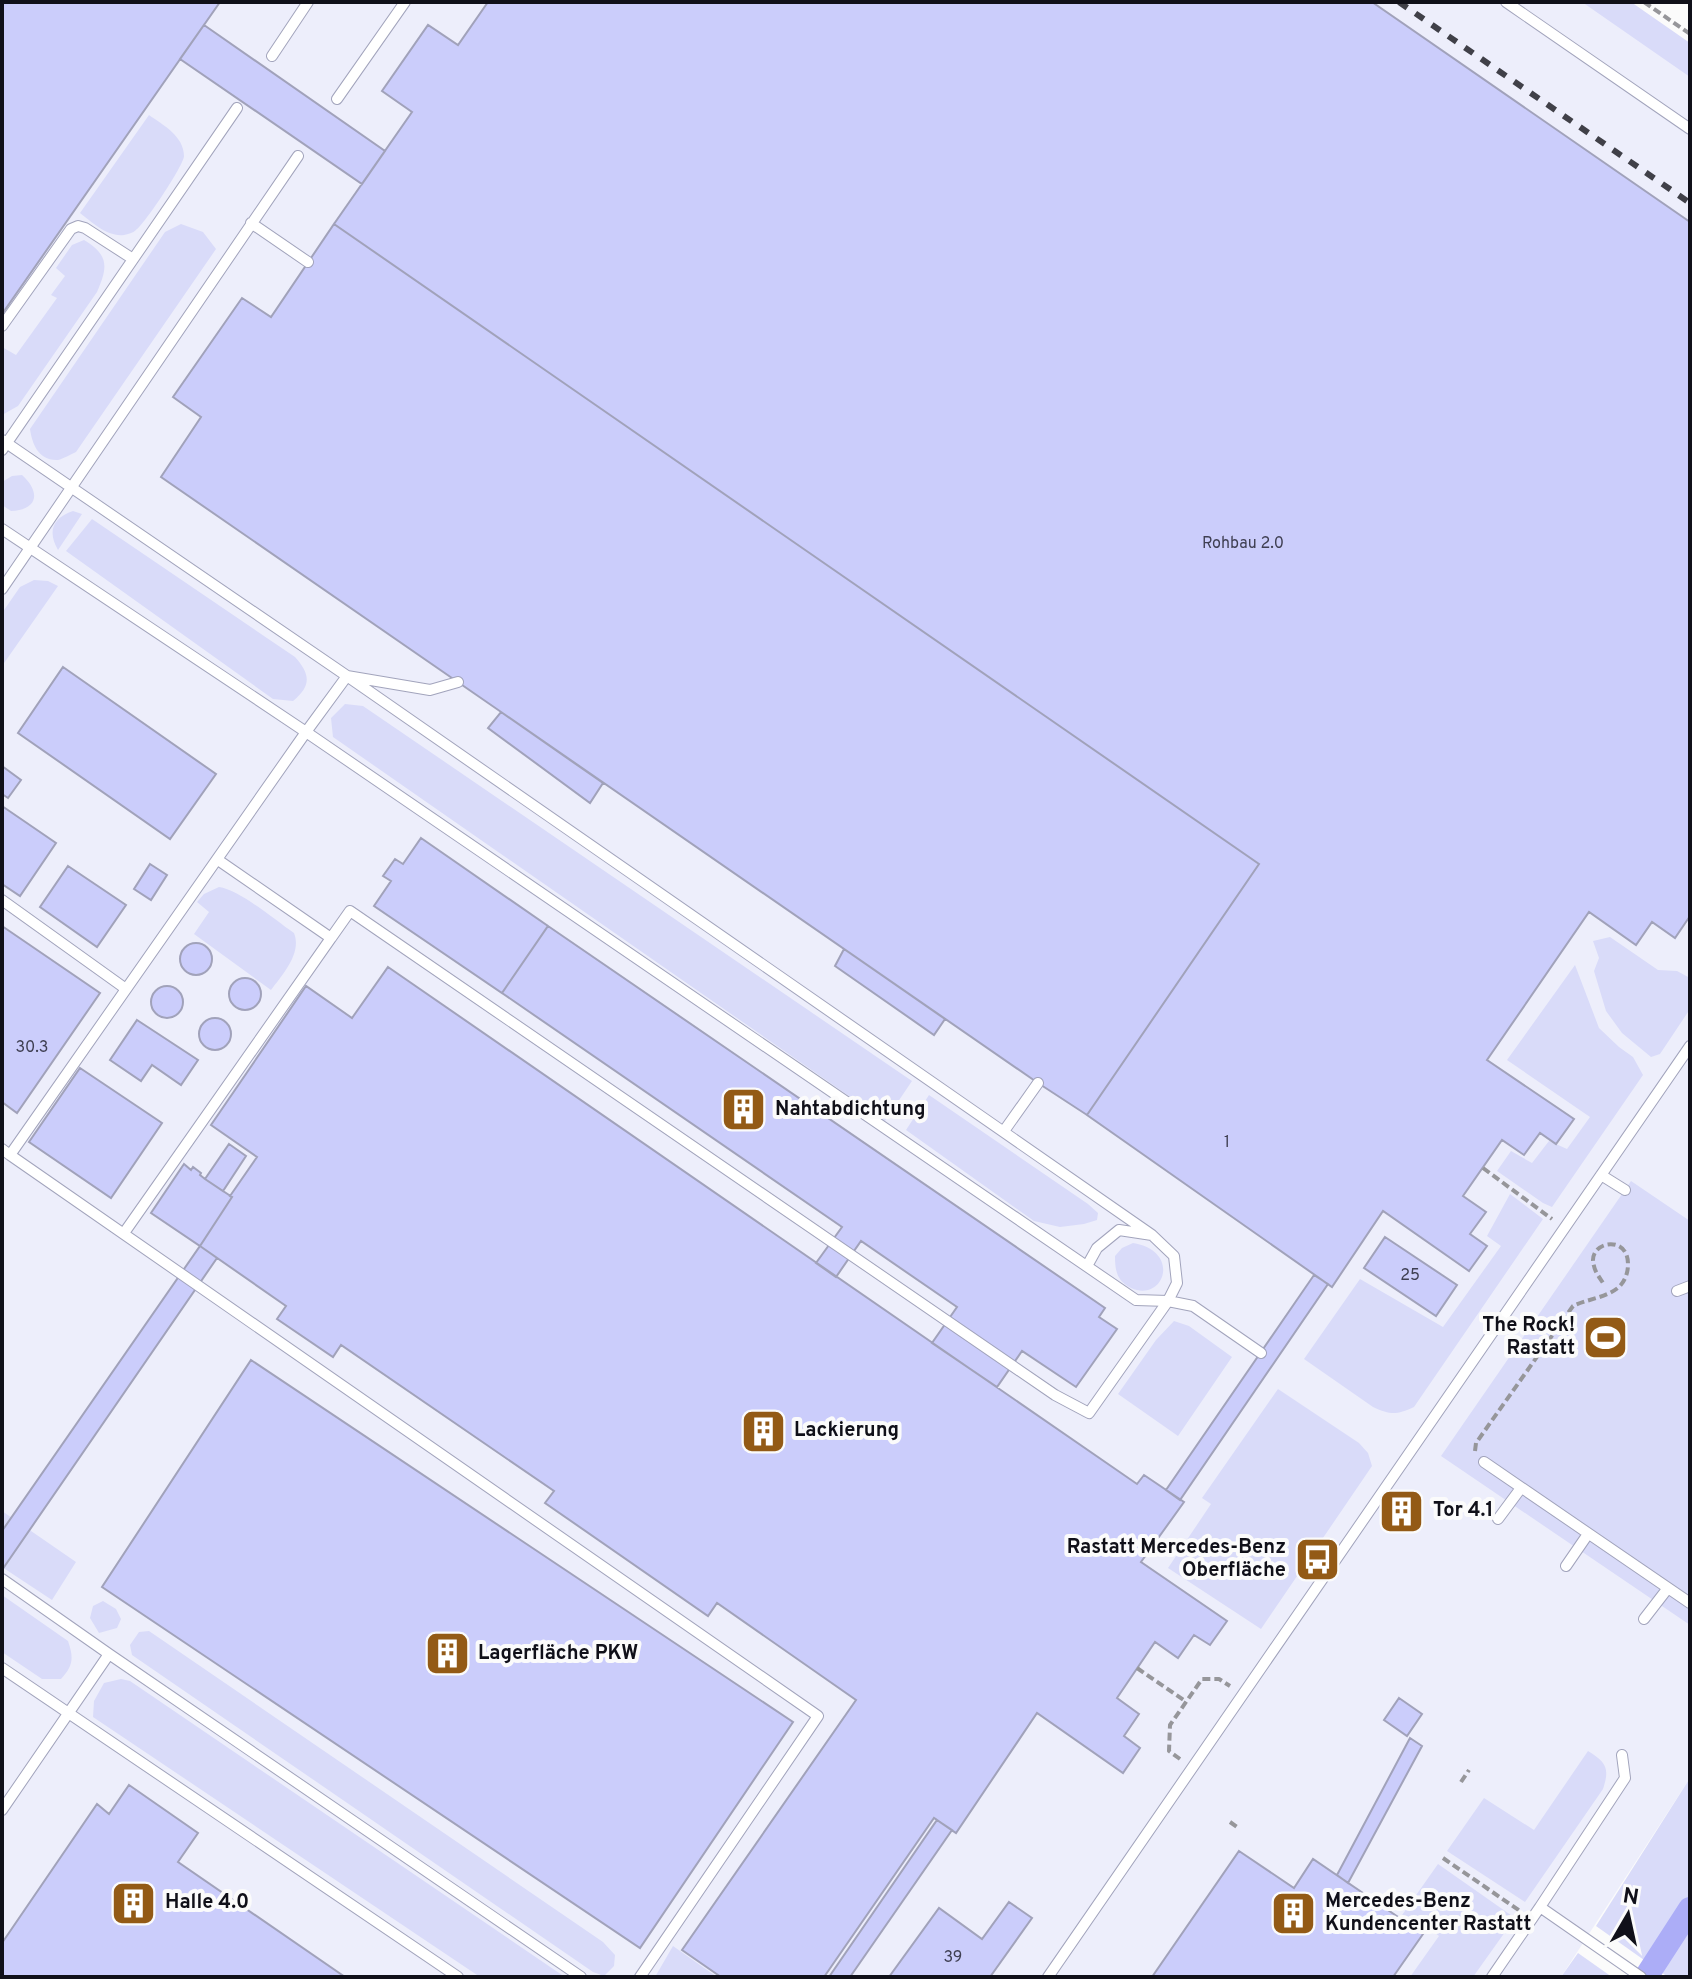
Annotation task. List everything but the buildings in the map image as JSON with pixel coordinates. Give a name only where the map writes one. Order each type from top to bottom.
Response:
[{"type":"lane","points":[[272,56],[308,2]]},
{"type":"lane","points":[[337,99],[405,2]]},
{"type":"lane","points":[[1506,2],[1690,129]]},
{"type":"lane","points":[[124,1233],[350,911],[1055,1395],[1089,1413],[1168,1301],[1177,1283],[1174,1256],[1152,1235],[347,676],[4,445],[237,108]]},
{"type":"lane","points":[[2,589],[298,156]]},
{"type":"lane","points":[[251,223],[308,262]]},
{"type":"lane","points":[[2,326],[71,229],[78,226],[85,228],[133,259]]},
{"type":"lane","points":[[2,529],[306,732],[1136,1300],[1193,1306],[1261,1353]]},
{"type":"lane","points":[[347,676],[430,690],[458,682]]},
{"type":"lane","points":[[347,676],[126,989],[6,1152],[818,1716],[640,1977]]},
{"type":"lane","points":[[218,860],[331,938]]},
{"type":"lane","points":[[2,900],[126,989]]},
{"type":"lane","points":[[1048,1977],[1690,1046]]},
{"type":"lane","points":[[1004,1131],[1038,1083]]},
{"type":"lane","points":[[1601,1175],[1625,1190]]},
{"type":"lane","points":[[1087,1266],[1097,1248],[1119,1230],[1152,1235]]},
{"type":"lane","points":[[1677,1291],[1690,1286]]},
{"type":"lane","points":[[1484,1462],[1690,1603]]},
{"type":"lane","points":[[1498,1519],[1521,1488]]},
{"type":"lane","points":[[1566,1566],[1588,1534]]},
{"type":"lane","points":[[2,1579],[581,1977]]},
{"type":"lane","points":[[1644,1619],[1668,1588]]},
{"type":"lane","points":[[2,1810],[109,1654]]},
{"type":"lane","points":[[2,1668],[458,1977]]},
{"type":"lane","points":[[1492,1977],[1625,1778],[1622,1755]]},
{"type":"lane","points":[[1540,1907],[1641,1977]]},
{"type":"path","points":[[1644,2],[1690,34]]},
{"type":"path","points":[[1483,1168],[1565,1228]]},
{"type":"path","points":[[1484,1462],[1475,1452],[1476,1443],[1573,1306],[1608,1294],[1621,1285],[1628,1271],[1628,1257],[1621,1247],[1604,1245],[1595,1253],[1594,1269],[1603,1283]]},
{"type":"path","points":[[1137,1668],[1185,1701]]},
{"type":"path","points":[[1192,1768],[1169,1751],[1170,1725],[1185,1701],[1202,1679],[1219,1679],[1243,1694]]},
{"type":"path","points":[[1461,1782],[1469,1770]]},
{"type":"path","points":[[1230,1822],[1237,1827]]},
{"type":"path","points":[[1443,1858],[1532,1920]]},
{"type":"shaded area","points":[[2,2],[1619,2],[1690,51],[1690,1778],[1561,1977],[2,1977]]},
{"type":"shaded area","points":[[1582,2],[1631,2],[1690,43],[1690,77]]},
{"type":"shaded area","points":[[149,115],[177,137],[184,156],[163,194],[140,226],[127,234],[112,234],[80,213]]},
{"type":"shaded area","points":[[181,224],[203,232],[216,249],[76,452],[58,460],[45,458],[34,445],[30,429],[165,232]]},
{"type":"shaded area","points":[[84,240],[98,251],[104,262],[97,292],[18,406],[2,415],[2,347],[16,355],[57,298],[51,295],[65,276],[56,268],[72,245]]},
{"type":"shaded area","points":[[22,475],[32,488],[34,499],[27,507],[11,511],[2,505],[2,482]]},
{"type":"shaded area","points":[[73,511],[82,514],[58,550],[53,537],[54,526],[61,517]]},
{"type":"shaded area","points":[[92,519],[295,657],[307,679],[299,695],[293,701],[273,699],[66,551]]},
{"type":"shaded area","points":[[34,580],[48,581],[58,586],[2,666],[2,613],[20,587]]},
{"type":"shaded area","points":[[345,704],[363,706],[912,1081],[885,1121],[333,737],[331,718]]},
{"type":"shaded area","points":[[219,887],[247,899],[294,933],[293,956],[271,990],[194,934],[209,912],[197,902],[204,894]]},
{"type":"shaded area","points":[[1610,937],[1658,970],[1677,971],[1690,978],[1690,1009],[1660,1054],[1651,1057],[1622,1033],[1606,1011],[1594,971],[1599,958],[1593,941]]},
{"type":"shaded area","points":[[1575,965],[1599,1028],[1633,1057],[1643,1075],[1552,1207],[1497,1171],[1511,1151],[1532,1163],[1549,1141],[1567,1149],[1590,1117],[1507,1060]]},
{"type":"shaded area","points":[[929,1095],[1088,1204],[1098,1213],[1097,1220],[1060,1227],[1034,1221],[906,1130]]},
{"type":"shaded area","name":"The Rock! Rastatt","points":[[1631,1181],[1690,1221],[1690,1625],[1441,1456]]},
{"type":"shaded area","points":[[1510,1194],[1543,1219],[1414,1407],[1403,1412],[1384,1412],[1304,1359],[1360,1279],[1443,1327],[1501,1246],[1487,1236]]},
{"type":"shaded area","points":[[1133,1243],[1148,1248],[1163,1265],[1159,1282],[1143,1291],[1123,1282],[1116,1266],[1115,1256]]},
{"type":"shaded area","points":[[1174,1321],[1189,1326],[1232,1357],[1178,1436],[1118,1394],[1156,1340]]},
{"type":"shaded area","points":[[1278,1389],[1359,1443],[1368,1453],[1372,1466],[1261,1629],[1168,1568],[1211,1504],[1202,1498]]},
{"type":"shaded area","points":[[2,1511],[76,1562],[52,1600],[2,1567]]},
{"type":"shaded area","points":[[2,1595],[68,1641],[71,1662],[61,1679],[42,1679],[2,1652]]},
{"type":"shaded area","points":[[103,1601],[116,1609],[121,1619],[117,1628],[99,1633],[90,1618],[93,1606]]},
{"type":"shaded area","points":[[149,1631],[603,1942],[615,1955],[614,1966],[604,1976],[593,1972],[132,1655],[130,1645],[139,1632]]},
{"type":"shaded area","points":[[121,1679],[130,1681],[562,1977],[480,1977],[93,1717],[94,1701],[104,1683]]},
{"type":"shaded area","points":[[1588,1751],[1605,1766],[1603,1789],[1525,1902],[1447,1851],[1484,1798],[1534,1830]]},
{"type":"shaded area","points":[[1690,1778],[1690,1977],[1668,1977],[1596,1926]]},
{"type":"shaded area","points":[[1438,1864],[1515,1918],[1473,1977],[1410,1977],[1439,1936],[1425,1925],[1420,1932],[1400,1918]]},
{"type":"shaded area","points":[[673,1946],[717,1977],[655,1977]]},
{"type":"shaded area","points":[[1578,1953],[1612,1977],[1561,1977]]},
{"type":"waterway","points":[[1646,1977],[1690,1909]]},
{"type":"railway","points":[[1399,2],[1690,203]]},
{"type":"place","name":"Nahtabdichtung","points":[[744,1110]]},
{"type":"place","name":"The Rock! Rastatt","points":[[1606,1338]]},
{"type":"place","name":"Lackierung","points":[[763,1431]]},
{"type":"place","name":"Tor 4.1","points":[[1402,1511]]},
{"type":"place","name":"Rastatt Mercedes-Benz Oberfläche","points":[[1317,1559]]},
{"type":"place","name":"Lagerfläche PKW","points":[[447,1654]]},
{"type":"place","name":"Halle 4.0","points":[[134,1903]]},
{"type":"place","name":"Mercedes-Benz Kundencenter Rastatt","points":[[1294,1913]]}]
